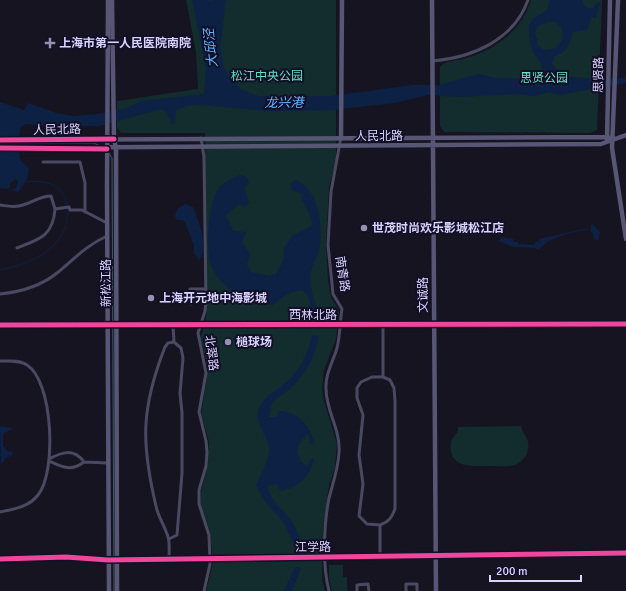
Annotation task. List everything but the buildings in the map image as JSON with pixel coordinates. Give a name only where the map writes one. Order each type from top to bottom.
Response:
[{"type":"main road","name":"新松江路","points":[[108,0],[107,325],[109,591]]},
{"type":"main road","name":"新松江路","points":[[112,0],[114,139],[116,148],[117,591]]},
{"type":"main road","name":"南青路","points":[[341,137],[342,0]]},
{"type":"main road","name":"文诚路","points":[[432,0],[436,591]]},
{"type":"main road","name":"思贤路","points":[[607,140],[610,0]]},
{"type":"main road","name":"思贤路","points":[[618,0],[612,148],[626,239]]},
{"type":"main road","points":[[612,148],[607,140],[626,135]]},
{"type":"main road","name":"人民北路","points":[[0,140],[341,137],[607,140]]},
{"type":"main road","name":"人民北路","points":[[0,148],[601,144],[607,140]]},
{"type":"main road","name":"西林北路","points":[[0,324],[339,326],[626,324]]},
{"type":"main road","name":"江学路","points":[[0,559],[66,557],[117,560],[169,558],[436,557],[626,553]]},
{"type":"street","points":[[432,61],[466,56],[501,38],[519,20],[528,0]]},
{"type":"street","name":"南青路","points":[[329,591],[326,578],[325,524],[338,464],[340,442],[325,388],[339,340],[339,326],[342,309],[333,294],[328,245],[331,192],[341,137]]},
{"type":"street","name":"北翠路","points":[[201,138],[204,157],[205,311],[198,333],[206,373],[199,412],[207,452],[206,466],[199,490],[199,504],[208,535],[210,558],[204,591]]},
{"type":"street","points":[[43,162],[80,162],[85,183],[85,212]]},
{"type":"street","points":[[0,204],[19,206],[38,198],[51,196],[55,209],[52,226],[44,236],[17,248]]},
{"type":"street","points":[[55,209],[67,208],[70,210],[85,212],[107,223]]},
{"type":"street","points":[[0,294],[20,291],[56,274],[94,242],[107,236]]},
{"type":"street","points":[[190,304],[190,289],[205,289]]},
{"type":"street","points":[[169,539],[177,535],[182,473],[182,413],[180,392],[182,358],[181,348],[174,342],[173,325]]},
{"type":"street","points":[[383,325],[383,377]]},
{"type":"street","points":[[169,558],[169,539],[157,512],[152,489],[146,455],[145,429],[150,388],[165,347],[168,343],[174,342]]},
{"type":"street","points":[[0,361],[26,364],[35,372],[40,383],[49,420],[49,460],[43,487],[32,501],[18,508],[0,512]]},
{"type":"street","points":[[372,377],[383,377],[390,380],[394,388],[395,509],[392,517],[386,523],[380,525],[367,524],[359,516],[364,484],[359,455],[362,415],[357,398],[357,388],[361,382],[372,377]]},
{"type":"street","points":[[49,460],[60,452],[67,451],[81,458],[84,462]]},
{"type":"street","points":[[49,460],[62,468],[75,467],[84,462],[108,462]]},
{"type":"street","points":[[380,525],[380,557]]},
{"type":"street","points":[[357,591],[357,585],[368,584],[369,591]]},
{"type":"street","points":[[406,591],[406,584],[417,584],[417,591]]},
{"type":"green space","name":"松江中央公园","points":[[186,0],[336,0],[336,160],[329,188],[326,243],[328,280],[331,297],[339,311],[336,339],[324,370],[322,389],[324,401],[337,444],[335,467],[329,485],[323,528],[322,578],[325,591],[206,591],[213,563],[210,532],[200,504],[201,492],[207,467],[209,442],[201,414],[207,374],[206,360],[200,337],[203,332],[206,319],[207,304],[205,133],[121,133],[117,128],[117,101],[198,89],[196,52]]},
{"type":"green space","name":"思贤公园","points":[[531,0],[602,0],[597,130],[590,133],[444,132],[440,126],[440,67],[445,63],[477,54],[497,44],[521,21]]},
{"type":"green space","points":[[521,426],[529,445],[524,458],[515,465],[475,466],[462,464],[453,457],[451,441],[458,431],[458,427]]},
{"type":"green space","points":[[329,565],[343,565],[343,577],[347,577],[347,591],[332,591],[329,579]]},
{"type":"water","points":[[192,0],[209,0],[211,2],[213,0],[226,0],[220,47],[224,68],[233,81],[242,90],[258,96],[332,96],[412,85],[439,85],[478,74],[496,78],[535,78],[542,72],[542,65],[533,52],[531,45],[529,32],[531,21],[547,10],[550,0],[583,0],[583,4],[587,8],[593,8],[598,2],[600,3],[596,18],[591,17],[587,30],[573,32],[567,47],[563,52],[555,56],[552,64],[562,76],[598,79],[599,81],[626,77],[626,83],[558,95],[549,92],[534,96],[513,94],[459,97],[428,95],[394,103],[332,110],[269,111],[200,105],[187,106],[176,110],[175,123],[172,125],[167,113],[162,109],[99,126],[47,126],[25,124],[20,128],[19,151],[22,162],[29,169],[28,176],[18,192],[12,190],[16,188],[18,181],[15,179],[9,185],[11,186],[8,189],[0,188],[0,102],[24,110],[28,103],[57,113],[72,116],[97,114],[127,108],[142,101],[204,94],[206,69]],"holes":[[[549,21],[555,22],[562,28],[563,39],[556,48],[545,50],[538,46],[535,32],[538,27]]]},
{"type":"water","points":[[239,175],[247,177],[249,183],[244,188],[249,203],[245,207],[239,204],[226,215],[233,231],[246,232],[242,242],[250,254],[247,264],[251,272],[269,276],[276,274],[283,261],[284,248],[293,235],[312,226],[312,221],[303,202],[301,193],[292,191],[290,184],[295,180],[303,184],[310,191],[318,210],[321,232],[319,251],[312,267],[310,277],[318,314],[313,314],[308,296],[302,290],[290,293],[272,305],[262,303],[253,305],[230,290],[220,280],[212,268],[208,240],[212,204],[215,194],[219,188],[226,182]]},
{"type":"water","points":[[185,204],[193,207],[202,234],[203,248],[199,261],[194,253],[194,246],[185,222],[182,220],[176,220],[175,215],[178,208]]},
{"type":"water","points":[[593,224],[600,232],[598,240],[594,239],[593,233],[590,230],[573,232],[554,238],[538,250],[536,248],[513,247],[498,241],[502,237],[513,239],[513,242],[518,242],[518,244],[535,245],[535,242],[539,242],[539,239],[583,229],[591,230],[591,225]]},
{"type":"water","points":[[312,335],[318,335],[313,357],[310,363],[302,376],[292,387],[274,401],[269,417],[277,417],[279,411],[292,414],[306,425],[310,431],[314,443],[311,444],[308,434],[299,446],[298,455],[307,467],[311,458],[314,459],[312,466],[302,481],[293,487],[280,491],[278,484],[268,485],[270,495],[297,530],[301,542],[297,545],[294,544],[283,521],[265,502],[256,485],[267,462],[269,452],[268,442],[259,423],[258,413],[263,401],[294,375],[302,363]]},
{"type":"water","points":[[0,426],[12,428],[3,434],[3,445],[7,451],[13,452],[12,456],[7,457],[1,465]]},
{"type":"water","points":[[295,567],[301,568],[292,591],[284,591]]},
{"type":"waterway","points":[[24,182],[46,182],[52,184],[62,192],[67,206]]},
{"type":"waterway","points":[[0,270],[25,263],[36,258],[56,243],[63,233],[67,222],[67,209]]},
{"type":"tram line","points":[[0,143],[94,143],[106,149],[112,158],[114,591]]},
{"type":"cycle path","points":[[0,140],[114,139]]},
{"type":"cycle path","points":[[0,148],[107,149]]},
{"type":"cycle path","points":[[0,325],[626,324]]},
{"type":"cycle path","points":[[0,559],[66,557],[108,560],[626,553]]},
{"type":"place","name":"上海市第一人民医院南院","points":[[50,43]]},
{"type":"place","name":"世茂时尚欢乐影城松江店","points":[[364,228]]},
{"type":"place","name":"上海开元地中海影城","points":[[151,298]]},
{"type":"place","name":"槌球场","points":[[228,342]]},
{"type":"water label","name":"大邱泾","points":[[211,48]]},
{"type":"water label","name":"龙兴港","points":[[284,103]]}]
